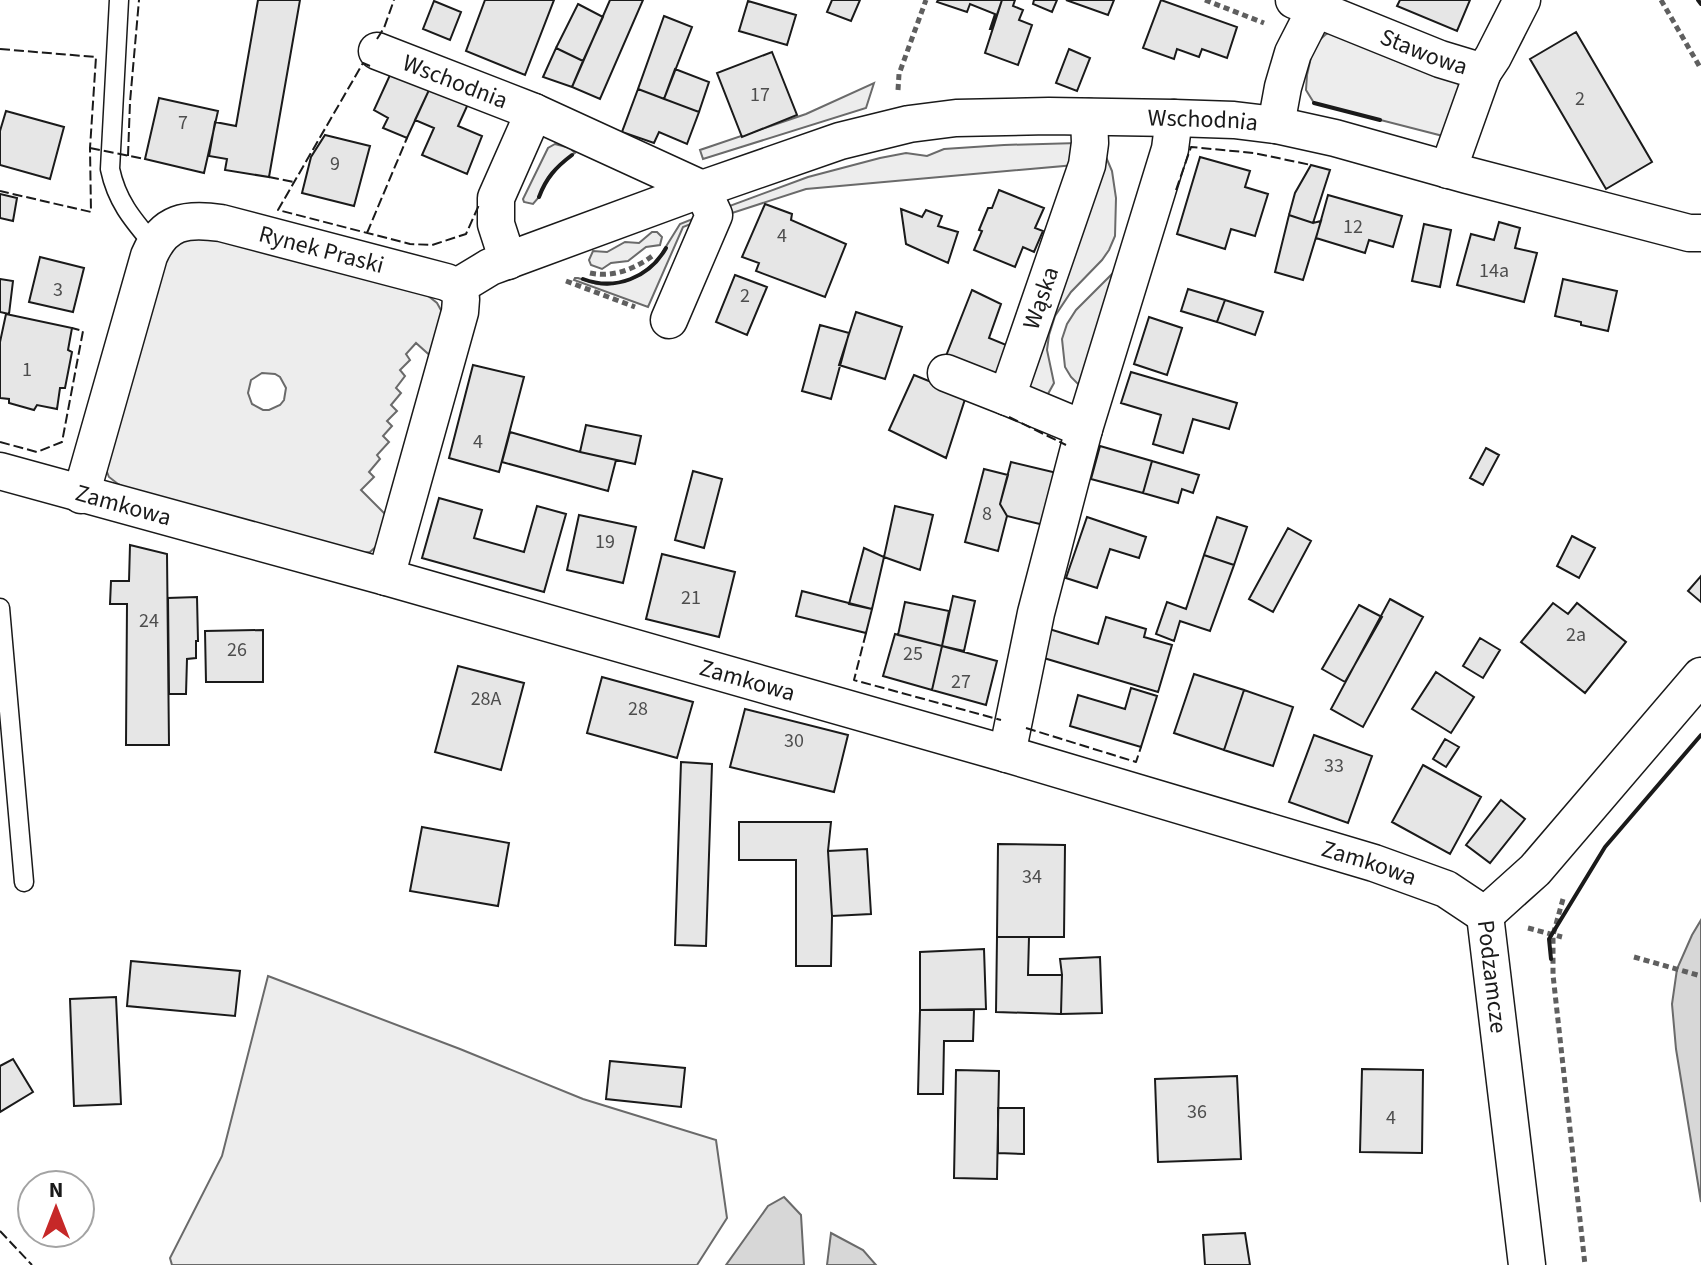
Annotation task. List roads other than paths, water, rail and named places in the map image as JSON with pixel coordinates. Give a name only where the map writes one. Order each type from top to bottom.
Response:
[{"type":"street","points":[[1483,72],[1522,0]]},
{"type":"street","points":[[1276,125],[1303,16]]},
{"type":"street","name":"Stawowa","points":[[1303,16],[1483,72],[1448,170]]},
{"type":"street","name":"Wschodnia","points":[[377,51],[534,112],[702,189]]},
{"type":"street","name":"Wschodnia","points":[[508,261],[496,224],[496,198],[534,112]]},
{"type":"street","name":"Wąska","points":[[1007,397],[1087,165],[1089,117]]},
{"type":"street","name":"Wschodnia","points":[[457,287],[490,267],[840,141],[903,126],[956,118],[1174,118],[1276,125],[1689,233],[1701,233]]},
{"type":"street","points":[[1007,754],[1036,613],[1084,429],[1170,149],[1174,118]]},
{"type":"street","points":[[669,320],[714,215],[702,189]]},
{"type":"street","name":"Rynek Praski","points":[[154,245],[160,234],[174,225],[207,221],[457,287]]},
{"type":"street","points":[[81,495],[154,245]]},
{"type":"street","points":[[386,577],[460,312],[461,299],[457,287]]},
{"type":"street","points":[[946,373],[1084,429]]},
{"type":"street","name":"Zamkowa","points":[[0,471],[1007,754],[1374,863],[1446,889],[1485,915]]},
{"type":"street","name":"Podzamcze","points":[[1527,1265],[1485,915],[1535,870],[1701,676]]},
{"type":"lane","points":[[119,0],[110,169],[114,187],[128,214],[154,245]]},
{"type":"lane","points":[[0,608],[24,882]]}]
